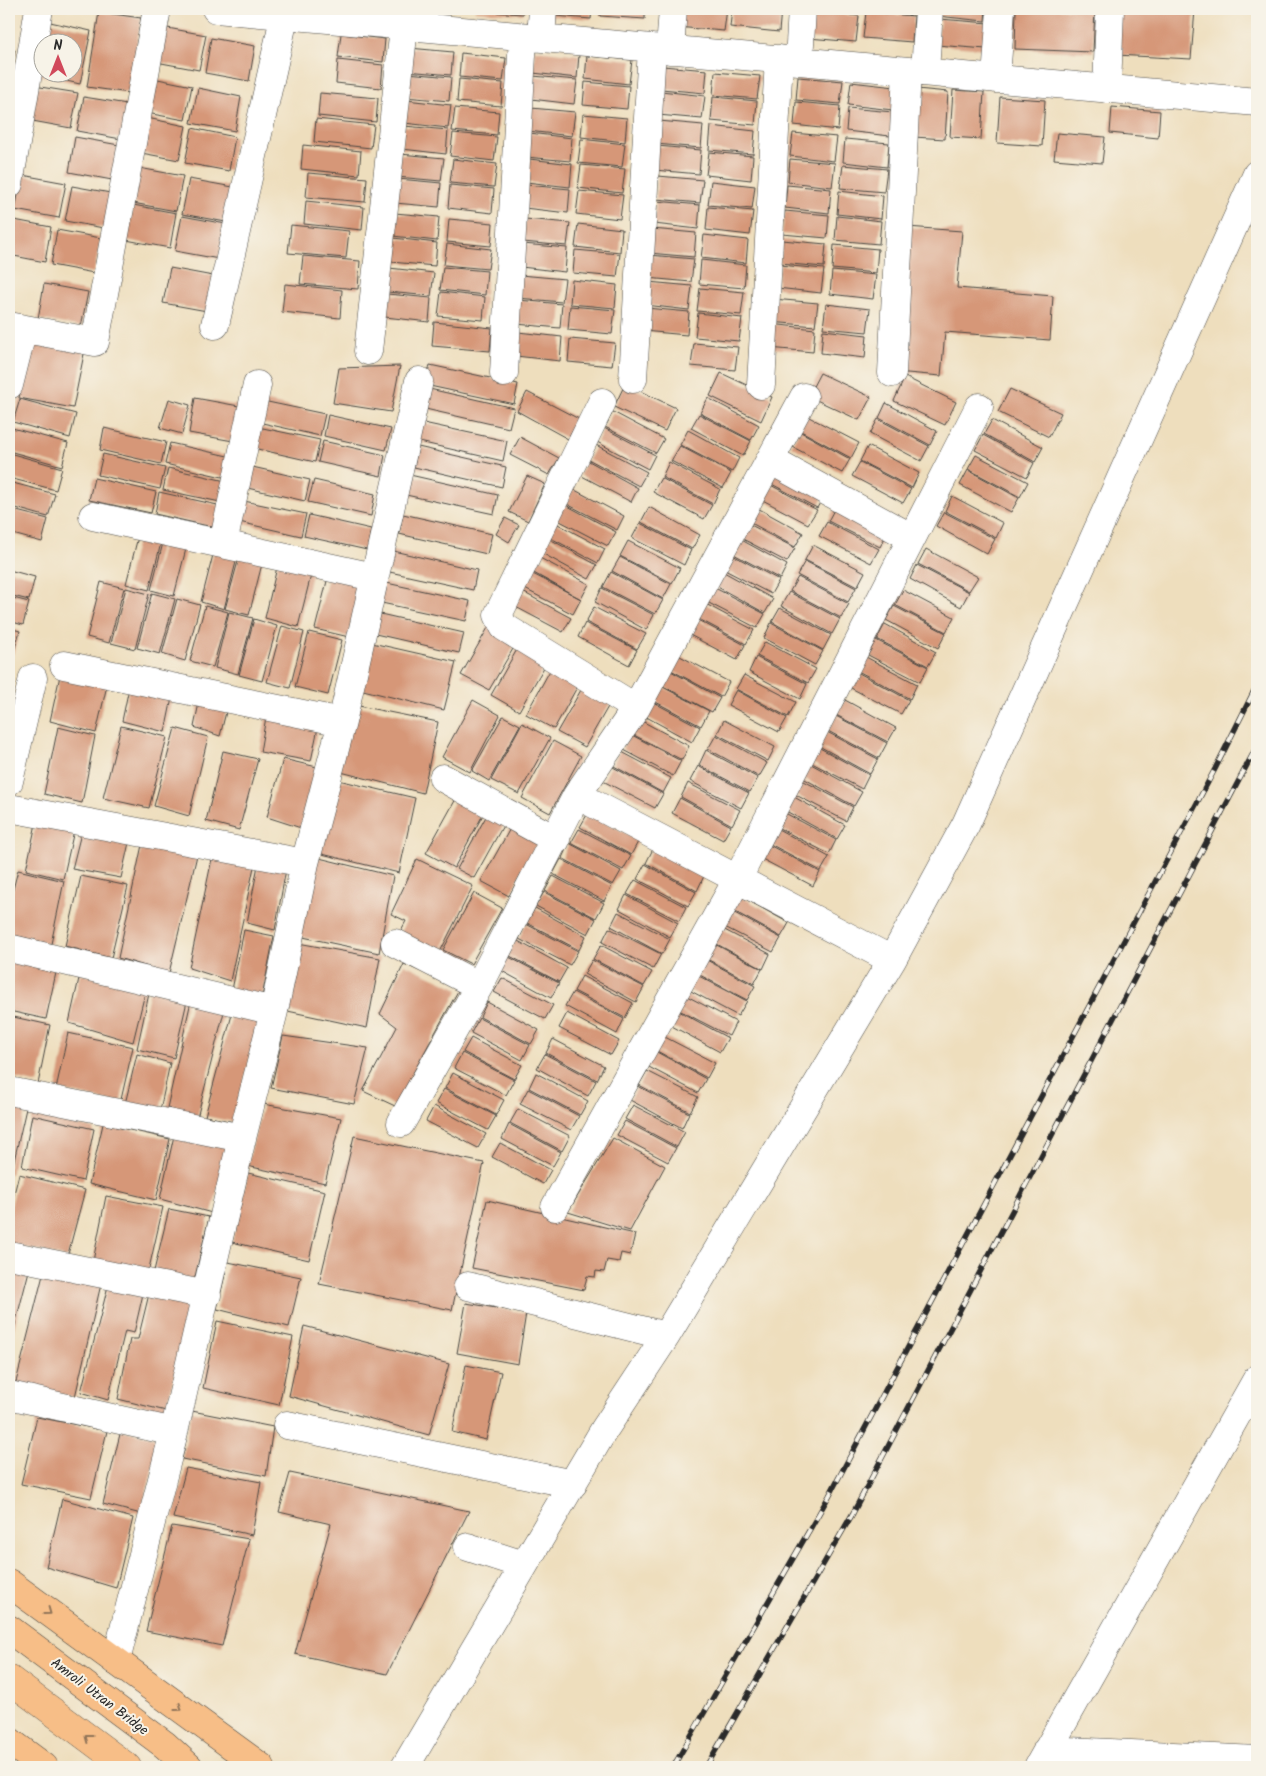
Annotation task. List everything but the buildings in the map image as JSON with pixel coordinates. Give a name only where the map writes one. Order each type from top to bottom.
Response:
[{"type":"main road","points":[[9,1583],[261,1767]]},
{"type":"main road","name":"Amroli Utran Bridge","points":[[9,1628],[165,1745],[189,1767]]},
{"type":"main road","points":[[9,1679],[127,1767]]},
{"type":"main road","points":[[9,1741],[44,1767]]},
{"type":"street","points":[[9,184],[39,9]]},
{"type":"street","points":[[9,385],[16,327],[95,342],[157,9]]},
{"type":"street","points":[[216,9],[405,17],[532,37],[1257,102]]},
{"type":"street","points":[[504,373],[532,37],[543,9]]},
{"type":"street","points":[[633,379],[661,49],[673,9]]},
{"type":"street","points":[[761,385],[789,60],[802,9]]},
{"type":"street","points":[[892,373],[916,72],[929,9]]},
{"type":"street","points":[[996,79],[1001,9]]},
{"type":"street","points":[[1106,89],[1110,9]]},
{"type":"street","points":[[214,325],[286,12]]},
{"type":"street","points":[[368,351],[405,17]]},
{"type":"street","points":[[405,1767],[604,1430],[666,1336],[892,960],[966,824],[1257,174]]},
{"type":"street","points":[[116,1661],[207,1296],[242,1138],[274,1011],[305,863],[342,722],[419,381]]},
{"type":"street","points":[[223,544],[257,385]]},
{"type":"street","points":[[401,1123],[478,986],[556,840],[577,795],[636,708],[804,397]]},
{"type":"street","points":[[602,402],[498,615],[504,627],[636,708]]},
{"type":"street","points":[[555,1207],[737,880],[979,407]]},
{"type":"street","points":[[770,460],[912,538]]},
{"type":"street","points":[[93,516],[374,577]]},
{"type":"street","points":[[64,665],[342,722]]},
{"type":"street","points":[[9,781],[33,678]]},
{"type":"street","points":[[443,778],[556,840]]},
{"type":"street","points":[[577,795],[892,960]]},
{"type":"street","points":[[9,808],[305,863]]},
{"type":"street","points":[[395,944],[478,986]]},
{"type":"street","points":[[9,948],[274,1011]]},
{"type":"street","points":[[9,1091],[242,1138]]},
{"type":"street","points":[[9,1254],[207,1296]]},
{"type":"street","points":[[468,1286],[666,1336]]},
{"type":"street","points":[[1257,1379],[1042,1758],[1257,1760]]},
{"type":"street","points":[[9,1395],[174,1432]]},
{"type":"street","points":[[287,1425],[573,1484]]},
{"type":"street","points":[[468,1547],[524,1566]]},
{"type":"railway","points":[[673,1767],[829,1496],[1215,769],[1257,685]]},
{"type":"railway","points":[[706,1767],[853,1513],[1257,746]]}]
